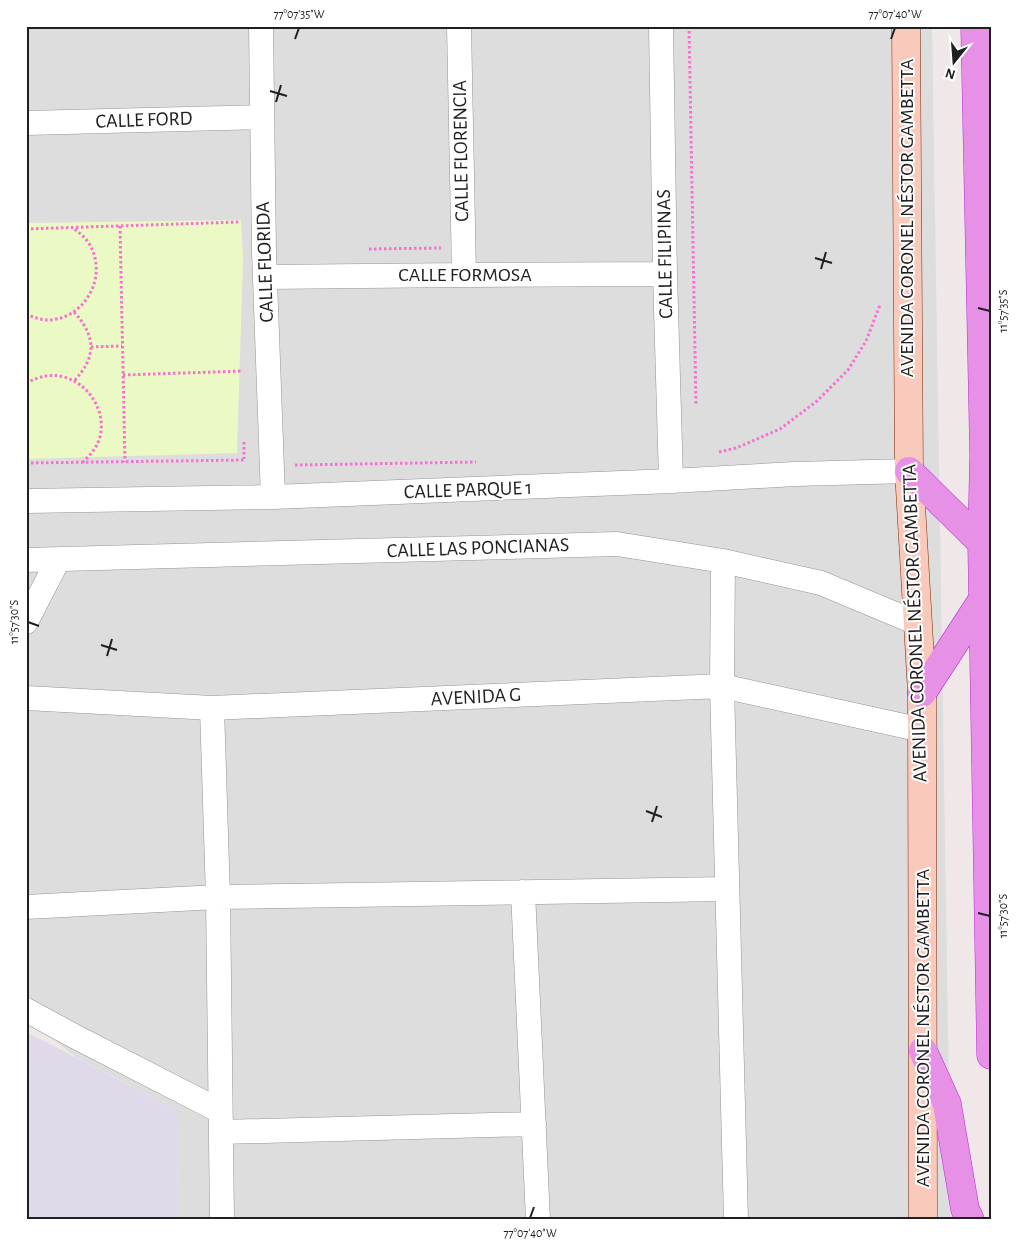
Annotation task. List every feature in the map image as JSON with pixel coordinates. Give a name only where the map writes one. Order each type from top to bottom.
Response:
[{"type":"highway","points":[[975,26],[987,599],[991,1055]]},
{"type":"highway","points":[[909,471],[986,543]]},
{"type":"highway","points":[[922,693],[987,599]]},
{"type":"highway","points":[[923,1050],[947,1104],[964,1209],[970,1220]]},
{"type":"street","name":"CALLE FLORIDA","points":[[260,26],[272,497]]},
{"type":"street","name":"CALLE FLORENCIA","points":[[459,26],[464,275]]},
{"type":"street","name":"CALLE FILIPINAS","points":[[661,26],[671,482]]},
{"type":"street","name":"AVENIDA CORONEL NÉSTOR GAMBETTA","points":[[906,26],[909,471],[922,693],[923,1220]]},
{"type":"street","name":"CALLE FORD","points":[[26,123],[262,117]]},
{"type":"street","name":"CALLE FORMOSA","points":[[265,277],[665,274]]},
{"type":"street","name":"CALLE PARQUE 1","points":[[26,501],[272,497],[671,482],[795,474],[909,471]]},
{"type":"street","name":"CALLE LAS PONCIANAS","points":[[26,560],[617,544],[724,561],[821,583],[919,624]]},
{"type":"street","points":[[26,622],[58,560]]},
{"type":"street","points":[[724,561],[722,686],[736,1220]]},
{"type":"street","name":"AVENIDA G","points":[[26,698],[212,708],[722,686],[922,730]]},
{"type":"street","points":[[212,708],[218,897],[222,1220]]},
{"type":"street","points":[[26,907],[218,897],[727,888]]},
{"type":"street","points":[[523,892],[538,1220]]},
{"type":"street","points":[[26,1010],[82,1040],[220,1121],[534,1124]]},
{"type":"path","points":[[689,26],[696,409]]},
{"type":"path","points":[[26,229],[240,222]]},
{"type":"path","points":[[120,226],[124,462]]},
{"type":"path","points":[[26,314],[48,320],[61,318],[73,312],[84,303],[92,291],[96,278],[96,263],[92,249],[84,237],[72,228]]},
{"type":"path","points":[[713,453],[736,448],[780,429],[817,402],[848,370],[866,341],[881,301]]},
{"type":"path","points":[[73,312],[89,333],[91,346],[90,360],[84,371],[74,381]]},
{"type":"path","points":[[91,346],[122,346]]},
{"type":"path","points":[[123,375],[243,371]]},
{"type":"path","points":[[26,382],[37,378],[62,376],[74,381],[90,394],[100,413],[101,427],[99,440],[92,453],[83,463]]},
{"type":"path","points":[[26,463],[244,459]]},
{"type":"path","points":[[290,465],[479,462]]},
{"type":"shaded area","points":[[26,26],[932,26],[951,1220],[177,1220],[178,1110],[76,1057],[26,1018]]},
{"type":"shaded area","points":[[26,1032],[178,1110],[177,1220],[26,1220]]},
{"type":"green space","points":[[241,220],[243,258],[237,453],[26,459],[26,223]]}]
